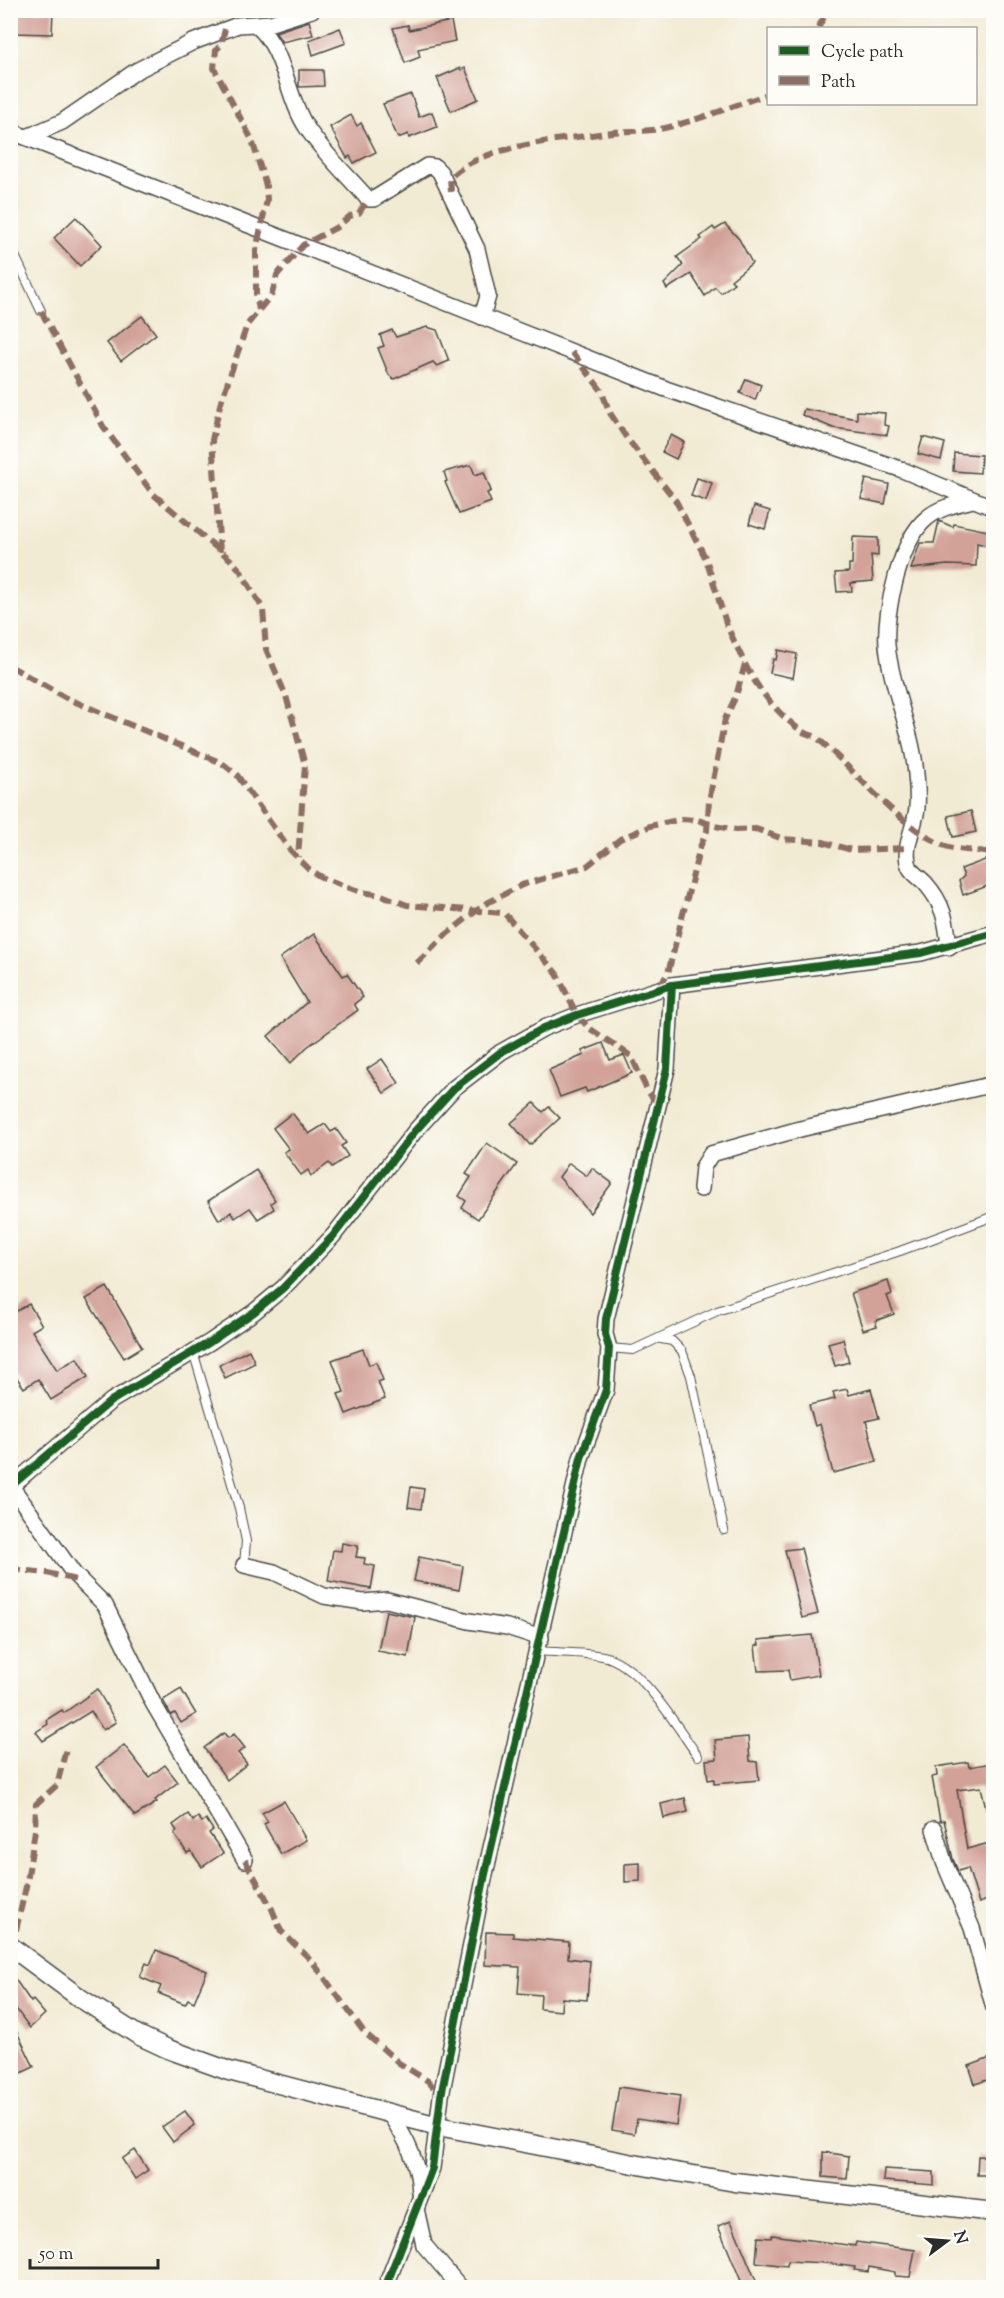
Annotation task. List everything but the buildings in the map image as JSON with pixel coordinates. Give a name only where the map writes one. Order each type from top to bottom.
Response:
[{"type":"street","points":[[27,137],[62,122],[136,71],[162,57],[225,29],[238,25],[256,25],[312,10]]},
{"type":"street","points":[[256,25],[263,31],[285,71],[295,107],[307,129],[368,199],[374,199],[427,166],[435,167],[440,172],[477,249],[488,296],[482,317]]},
{"type":"street","points":[[10,131],[666,389],[900,469],[993,508]]},
{"type":"street","points":[[949,946],[944,912],[936,897],[910,868],[908,848],[916,813],[915,770],[912,743],[889,657],[888,624],[900,563],[912,534],[927,517],[947,506],[973,500]]},
{"type":"street","points":[[11,1487],[111,1401],[254,1312],[283,1287],[333,1236],[415,1131],[454,1088],[474,1070],[501,1052],[544,1028],[672,985],[921,953],[993,933]]},
{"type":"street","points":[[385,2288],[432,2168],[441,2096],[485,1874],[540,1644],[581,1458],[606,1390],[609,1348],[605,1334],[606,1319],[667,1069],[672,985]]},
{"type":"street","points":[[701,1189],[703,1167],[711,1154],[800,1129],[993,1083]]},
{"type":"street","points":[[10,1471],[11,1487],[74,1574],[105,1605],[153,1703],[244,1860]]},
{"type":"street","points":[[244,1565],[274,1572],[324,1596],[363,1602],[387,1600],[469,1621],[507,1627],[540,1644]]},
{"type":"street","points":[[934,1829],[944,1862],[972,1929],[993,2008]]},
{"type":"street","points":[[10,1946],[80,1998],[138,2035],[168,2049],[230,2071],[438,2126],[735,2182],[993,2212]]},
{"type":"street","points":[[389,2113],[413,2156],[420,2175],[418,2203],[424,2245],[462,2288]]},
{"type":"lane","points":[[10,245],[41,311]]},
{"type":"lane","points":[[609,1348],[633,1350],[717,1311],[900,1251],[993,1216]]},
{"type":"lane","points":[[659,1339],[672,1341],[682,1351],[688,1368],[724,1530]]},
{"type":"lane","points":[[193,1351],[239,1508],[246,1541],[244,1565]]},
{"type":"lane","points":[[540,1644],[604,1656],[627,1667],[647,1688],[698,1756]]},
{"type":"marked path","points":[[819,27],[828,10]]},
{"type":"marked path","points":[[225,29],[221,45],[216,50],[214,68],[252,140],[266,186],[267,200],[256,250],[256,294],[259,310]]},
{"type":"marked path","points":[[451,192],[450,178],[464,167],[501,151],[605,133],[660,129],[701,118],[767,94]]},
{"type":"marked path","points":[[220,552],[212,440],[220,405],[247,325],[272,294],[277,275],[303,245],[337,227],[350,216],[359,213],[368,199]]},
{"type":"marked path","points":[[41,311],[103,426],[153,494],[231,560],[240,570],[263,609],[266,649],[286,696],[305,765],[298,857]]},
{"type":"marked path","points":[[572,352],[601,390],[610,413],[626,437],[676,501],[706,559],[727,626],[745,664],[736,696],[725,719],[709,801],[707,831],[700,847],[668,973],[658,989]]},
{"type":"marked path","points":[[745,664],[762,692],[776,709],[802,731],[816,737],[903,819],[943,845],[994,854]]},
{"type":"marked path","points":[[10,666],[66,698],[222,763],[237,775],[289,849],[311,871],[321,877],[361,892],[381,895],[407,905],[504,913],[557,974],[577,1015],[589,1028],[631,1056],[648,1092],[660,1106]]},
{"type":"marked path","points":[[417,963],[447,934],[485,904],[522,885],[587,866],[620,839],[650,826],[682,819],[698,820],[715,826],[736,830],[756,829],[783,839],[823,842],[851,850],[908,848]]},
{"type":"marked path","points":[[10,1569],[47,1573],[81,1581]]},
{"type":"marked path","points":[[12,1948],[27,1882],[35,1830],[36,1804],[57,1785],[67,1745]]},
{"type":"marked path","points":[[245,1860],[272,1909],[281,1931],[312,1961],[364,2032],[399,2063],[428,2081],[441,2096]]},
{"type":"cycle path","points":[[10,1487],[111,1401],[210,1342],[254,1312],[283,1288],[333,1236],[415,1131],[454,1088],[501,1052],[544,1028],[577,1015],[672,985],[921,953],[994,933]]},
{"type":"cycle path","points":[[385,2288],[432,2168],[441,2096],[485,1874],[581,1458],[606,1390],[609,1348],[605,1334],[606,1319],[667,1069],[672,985]]}]
